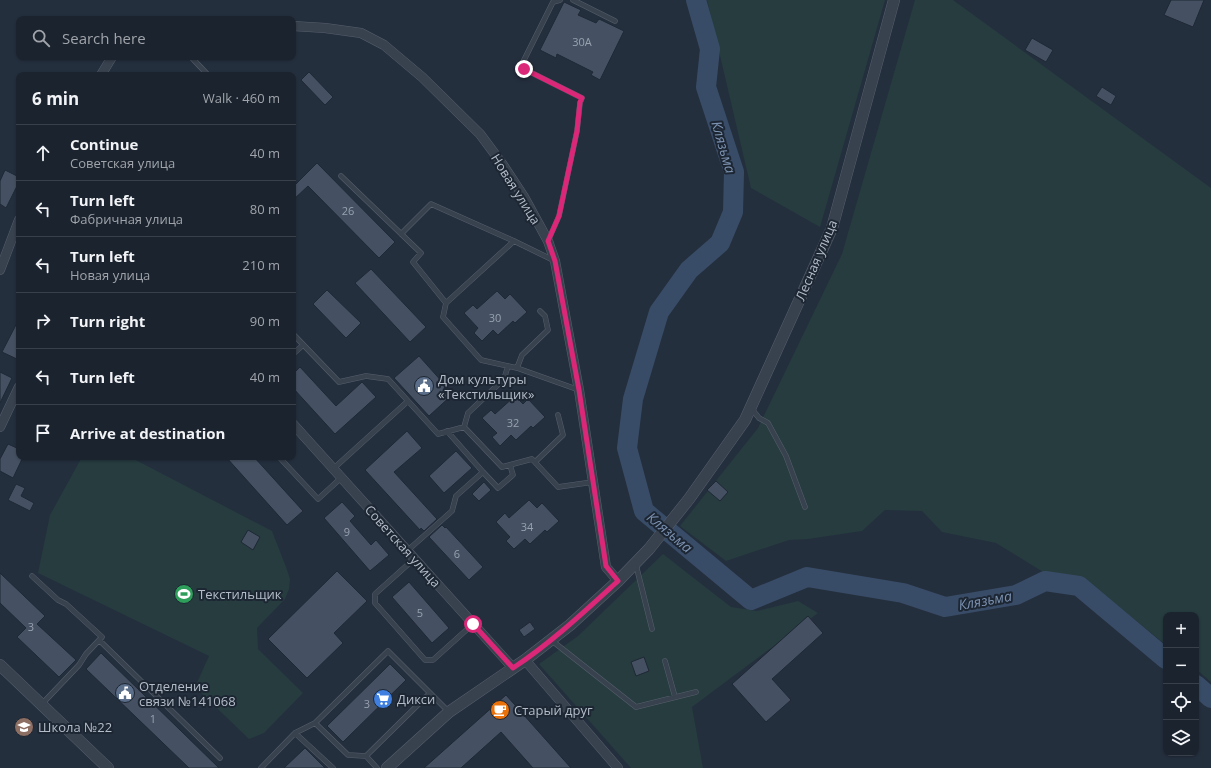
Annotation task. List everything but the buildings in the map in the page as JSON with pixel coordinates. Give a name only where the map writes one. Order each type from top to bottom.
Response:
[{"type":"street","name":"Лесная улица","points":[[391,767],[449,712],[525,660],[551,640],[570,625],[618,581],[649,549],[689,499],[745,420],[832,228],[894,0]]},
{"type":"street","name":"Новая улица","points":[[296,26],[325,28],[361,33],[384,45],[422,77],[480,134],[503,164],[524,197],[548,241],[555,261],[579,390],[606,566],[618,581]]},
{"type":"street","points":[[103,72],[110,60]]},
{"type":"street","points":[[0,270],[16,228]]},
{"type":"street","points":[[0,427],[16,393]]},
{"type":"street","name":"Советская улица","points":[[296,427],[513,668]]},
{"type":"street","points":[[525,660],[618,768]]},
{"type":"street","points":[[0,665],[108,768]]},
{"type":"lane","points":[[548,241],[559,216],[577,131],[580,102],[582,98],[524,69],[522,64],[553,2],[560,0]]},
{"type":"lane","points":[[573,0],[615,21]]},
{"type":"lane","points":[[194,60],[205,72]]},
{"type":"lane","points":[[341,176],[421,253],[413,262],[446,303]]},
{"type":"lane","points":[[401,234],[432,204],[555,261]]},
{"type":"lane","points":[[514,241],[446,303],[443,317],[481,360],[517,368],[579,390]]},
{"type":"lane","points":[[517,368],[522,355],[548,330],[545,316],[540,311]]},
{"type":"lane","points":[[296,337],[338,382],[366,376],[388,379],[438,434],[464,427]]},
{"type":"lane","points":[[296,351],[303,345]]},
{"type":"lane","points":[[464,427],[468,413],[504,379],[508,366]]},
{"type":"lane","points":[[333,469],[408,401]]},
{"type":"lane","points":[[751,408],[759,418],[768,423],[786,456],[805,507]]},
{"type":"lane","points":[[535,462],[563,435],[558,415]]},
{"type":"lane","points":[[464,427],[502,467],[532,459],[558,487],[593,482]]},
{"type":"lane","points":[[447,431],[498,488],[513,474],[510,465]]},
{"type":"lane","points":[[282,460],[318,499],[341,478]]},
{"type":"lane","points":[[407,551],[452,511],[456,496],[483,472]]},
{"type":"lane","points":[[414,559],[375,594],[374,603],[425,660],[433,660],[473,624]]},
{"type":"lane","points":[[636,563],[652,630]]},
{"type":"lane","points":[[32,576],[58,600],[66,604],[102,637],[86,654],[79,665],[41,705]]},
{"type":"lane","points":[[99,640],[220,758]]},
{"type":"lane","points":[[551,640],[636,707],[696,692]]},
{"type":"lane","points":[[261,768],[295,734],[315,723],[388,650],[449,712]]},
{"type":"lane","points":[[665,661],[675,697]]},
{"type":"lane","points":[[366,756],[430,693]]},
{"type":"lane","points":[[315,723],[348,755],[366,756],[377,768]]},
{"type":"lane","points":[[295,734],[333,768]]},
{"type":"green space","points":[[707,0],[885,0],[820,227],[751,188]]},
{"type":"green space","points":[[915,0],[953,0],[1211,188],[1211,682],[1199,672],[1199,612],[1163,612],[1163,643],[1083,578],[1043,572],[996,543],[942,532],[922,511],[885,510],[862,531],[808,539],[789,540],[726,561],[680,526],[758,428],[842,254]]},
{"type":"green space","name":"Текстильщик","points":[[80,460],[136,460],[272,531],[290,579],[289,589],[285,599],[257,628],[258,649],[303,693],[264,733],[249,739],[195,687],[209,656],[38,573],[50,515]]},
{"type":"green space","points":[[663,554],[731,607],[757,611],[798,601],[818,613],[692,707],[703,768],[631,768],[539,664],[578,636]]},
{"type":"waterway","name":"Клязьма","points":[[696,0],[710,49],[706,87],[734,172],[733,212],[720,243],[689,270],[659,312],[633,399],[627,448],[644,511],[751,600],[807,577],[903,593],[945,607],[1016,595],[1045,581],[1079,586],[1163,656]]},
{"type":"waterway","name":"Клязьма","points":[[1199,688],[1211,698]]},
{"type":"place","name":"Дом культуры «Текстильщик»","points":[[424,386]]},
{"type":"place","name":"Текстильщик","points":[[184,594]]},
{"type":"place","name":"Отделение связи №141068","points":[[125,693]]},
{"type":"place","name":"Дикси","points":[[383,699]]},
{"type":"place","name":"Старый друг","points":[[500,710]]},
{"type":"place","name":"Школа №22","points":[[24,727]]},
{"type":"route","points":[[473,624],[513,668],[570,625],[618,581],[606,566],[579,390],[555,261],[548,241],[559,216],[577,131],[580,102],[582,98],[524,69]]}]
